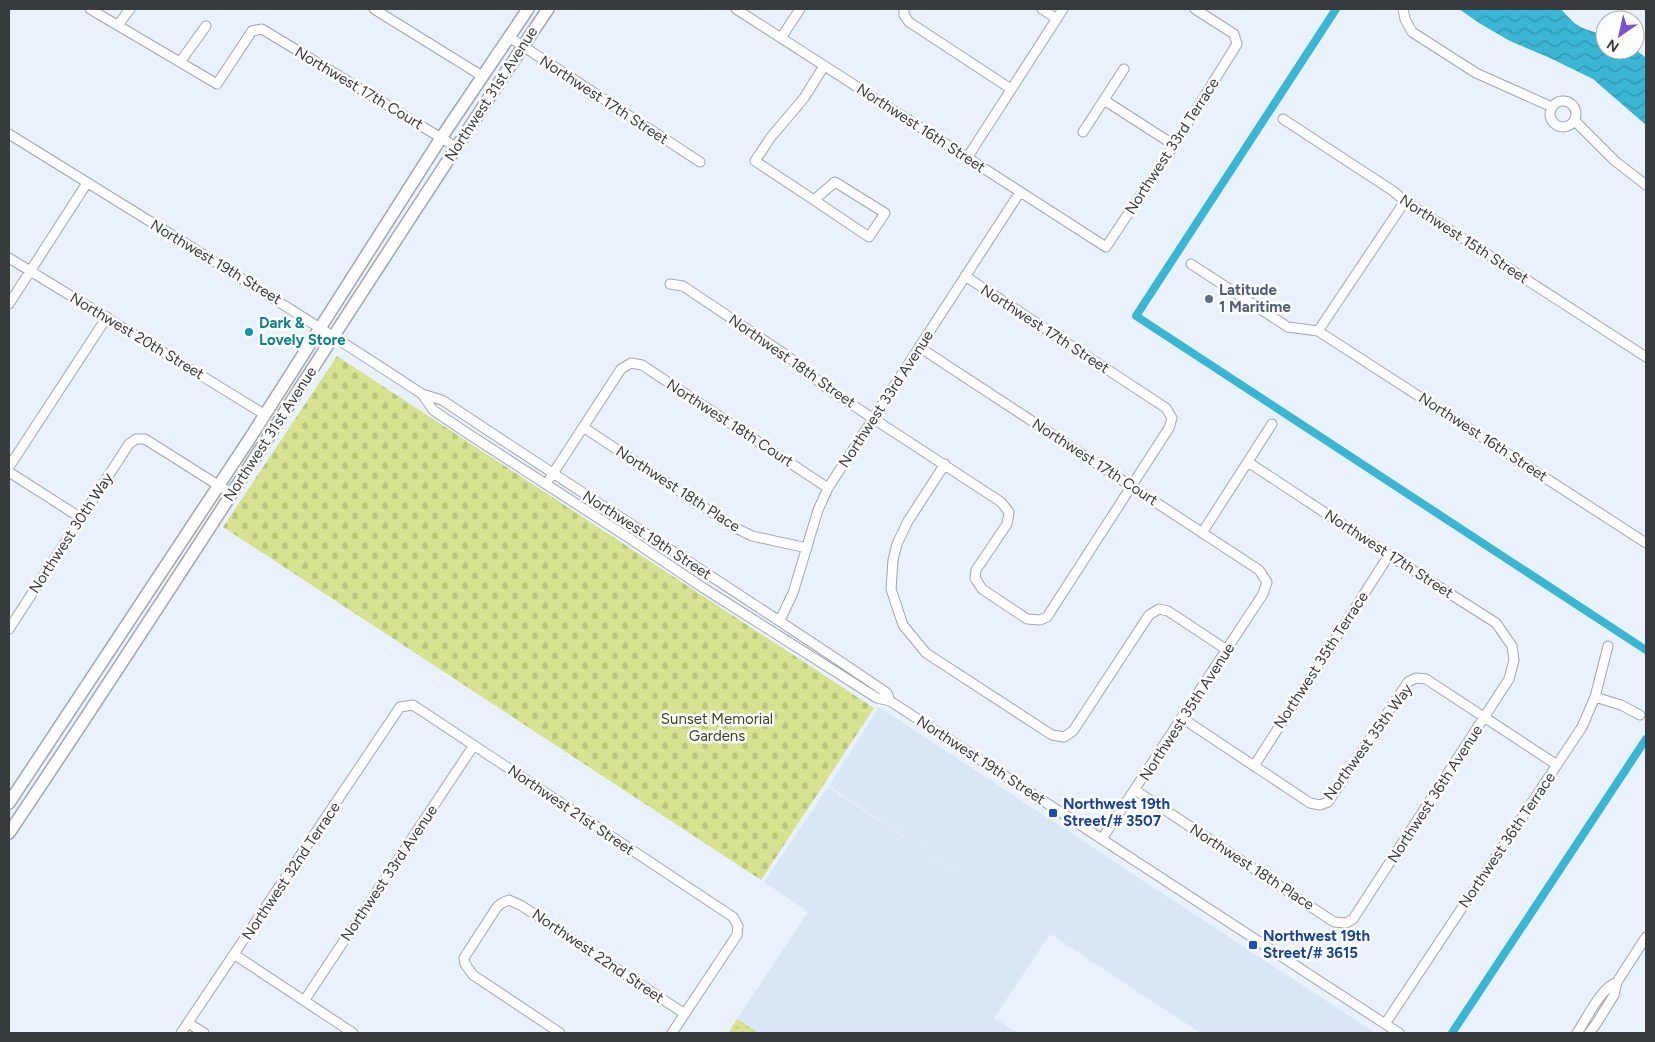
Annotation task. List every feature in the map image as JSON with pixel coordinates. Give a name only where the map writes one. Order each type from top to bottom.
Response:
[{"type":"main road","name":"Northwest 31st Avenue","points":[[9,803],[218,485],[441,138],[528,9]]},
{"type":"main road","name":"Northwest 31st Avenue","points":[[9,833],[548,9]]},
{"type":"street","points":[[90,9],[180,62],[206,26]]},
{"type":"street","points":[[118,26],[130,9]]},
{"type":"street","points":[[374,9],[482,76]]},
{"type":"street","name":"Northwest 16th Street","points":[[736,9],[1106,247]]},
{"type":"street","points":[[781,38],[800,9]]},
{"type":"street","points":[[1042,9],[1057,18]]},
{"type":"street","points":[[967,158],[1063,9]]},
{"type":"street","name":"Northwest 33rd Terrace","points":[[1106,247],[1174,145],[1237,44],[1234,34],[1195,9]]},
{"type":"street","points":[[1403,9],[1405,19],[1412,32],[1476,73],[1552,107]]},
{"type":"street","points":[[904,12],[909,22],[1011,89]]},
{"type":"street","name":"Northwest 17th Court","points":[[180,62],[217,84],[252,31],[262,29],[456,147]]},
{"type":"street","name":"Northwest 17th Street","points":[[509,38],[700,162]]},
{"type":"street","points":[[814,200],[835,182],[886,213],[869,238],[755,161],[771,137],[804,98],[824,66]]},
{"type":"street","points":[[1083,132],[1124,69]]},
{"type":"street","points":[[1104,100],[1174,145]]},
{"type":"street","points":[[1560,101],[1571,103],[1577,111],[1575,122],[1567,128],[1556,126],[1550,118],[1552,107],[1560,101]]},
{"type":"street","name":"Northwest 15th Street","points":[[1283,119],[1393,191],[1405,201],[1646,357]]},
{"type":"street","points":[[1575,122],[1616,161],[1646,184]]},
{"type":"street","name":"Northwest 19th Street","points":[[9,134],[228,271],[320,326],[422,394],[442,400],[780,620],[887,693],[890,701]]},
{"type":"street","points":[[9,304],[87,183]]},
{"type":"street","name":"Northwest 33rd Avenue","points":[[780,620],[793,593],[818,510],[828,488],[1020,192]]},
{"type":"street","points":[[1191,264],[1288,327],[1318,331],[1405,201]]},
{"type":"street","name":"Northwest 20th Street","points":[[9,258],[264,414]]},
{"type":"street","name":"Northwest 17th Street","points":[[965,276],[1166,408],[1172,418],[1169,428],[1131,486]]},
{"type":"street","name":"Northwest 18th Street","points":[[670,284],[683,286],[786,355],[828,389],[1001,502],[1009,512],[1007,524],[976,570],[975,578],[982,589],[1027,619],[1040,620],[1046,617],[1131,486]]},
{"type":"street","points":[[9,467],[106,317]]},
{"type":"street","name":"Northwest 16th Street","points":[[1318,331],[1646,543]]},
{"type":"street","name":"Northwest 17th Court","points":[[919,347],[1259,570],[1267,582]]},
{"type":"street","name":"Northwest 18th Court","points":[[583,427],[621,369],[631,363],[642,365],[828,488]]},
{"type":"street","name":"Northwest 19th Street","points":[[422,394],[433,410],[546,485],[809,656],[878,698],[890,701],[1399,1033]]},
{"type":"street","points":[[1202,533],[1272,424]]},
{"type":"street","points":[[546,485],[583,427]]},
{"type":"street","name":"Northwest 18th Place","points":[[583,427],[732,526],[752,536],[807,548]]},
{"type":"street","name":"Northwest 30th Way","points":[[9,628],[129,444],[136,439],[145,440],[218,485]]},
{"type":"street","name":"Northwest 17th Street","points":[[1248,462],[1496,623],[1512,646],[1514,660]]},
{"type":"street","points":[[945,464],[908,521],[896,544],[891,589],[903,625],[926,653],[1052,735],[1064,737],[1073,731],[1149,615],[1159,609],[1168,611],[1227,650]]},
{"type":"street","points":[[9,472],[81,518]]},
{"type":"street","points":[[218,485],[232,494]]},
{"type":"street","name":"Northwest 35th Terrace","points":[[1254,766],[1389,555]]},
{"type":"street","name":"Northwest 35th Avenue","points":[[1102,839],[1263,594],[1267,582]]},
{"type":"street","name":"Northwest 36th Terrace","points":[[1385,1024],[1582,727],[1594,697],[1608,646]]},
{"type":"street","name":"Northwest 36th Avenue","points":[[1346,923],[1353,919],[1485,717],[1509,679],[1514,660]]},
{"type":"street","name":"Northwest 35th Way","points":[[1254,766],[1310,803],[1320,806],[1328,802],[1408,682],[1416,678],[1426,679],[1485,717]]},
{"type":"street","points":[[1594,697],[1621,705],[1640,715]]},
{"type":"street","name":"Northwest 21st Street","points":[[400,708],[413,705],[733,917],[738,926],[737,935],[685,1014]]},
{"type":"street","name":"Northwest 32nd Terrace","points":[[181,1033],[400,708]]},
{"type":"street","points":[[1485,717],[1557,765]]},
{"type":"street","points":[[1182,718],[1254,766]]},
{"type":"street","name":"Northwest 33rd Avenue","points":[[304,1001],[474,745]]},
{"type":"street","name":"Northwest 18th Place","points":[[1135,790],[1334,922],[1346,923]]},
{"type":"street","name":"Northwest 22nd Street","points":[[560,1033],[473,975],[465,964],[464,958],[497,907],[509,900],[522,906],[685,1014]]},
{"type":"street","points":[[1589,1033],[1614,995],[1617,982],[1646,937]]},
{"type":"street","points":[[234,955],[353,1033]]},
{"type":"street","points":[[1577,1033],[1602,994],[1611,984],[1617,982]]},
{"type":"street","points":[[672,1033],[685,1014]]},
{"type":"street","points":[[188,1023],[204,1033]]},
{"type":"shaded area","points":[[879,707],[1375,1033],[1201,1033],[1050,934],[994,1018],[1018,1033],[759,1033],[737,1019],[808,912],[764,882],[828,787],[960,874],[829,786]]},
{"type":"green space","name":"Sunset Memorial Gardens","points":[[337,356],[874,708],[761,880],[223,527]]},
{"type":"green space","points":[[737,1019],[759,1033],[728,1033]]},
{"type":"water","points":[[1459,9],[1561,9],[1571,20],[1595,32],[1595,60],[1645,60],[1645,57],[1646,125],[1593,79],[1510,41]]},
{"type":"waterway","points":[[1336,9],[1136,316],[1646,650]]},
{"type":"waterway","points":[[1452,1033],[1646,739]]},
{"type":"place","name":"Latitude 1 Maritime","points":[[1209,299]]},
{"type":"place","name":"Dark & Lovely Store","points":[[249,332]]},
{"type":"place","name":"Northwest 19th Street/# 3507","points":[[1053,813]]},
{"type":"place","name":"Northwest 19th Street/# 3615","points":[[1253,945]]}]
